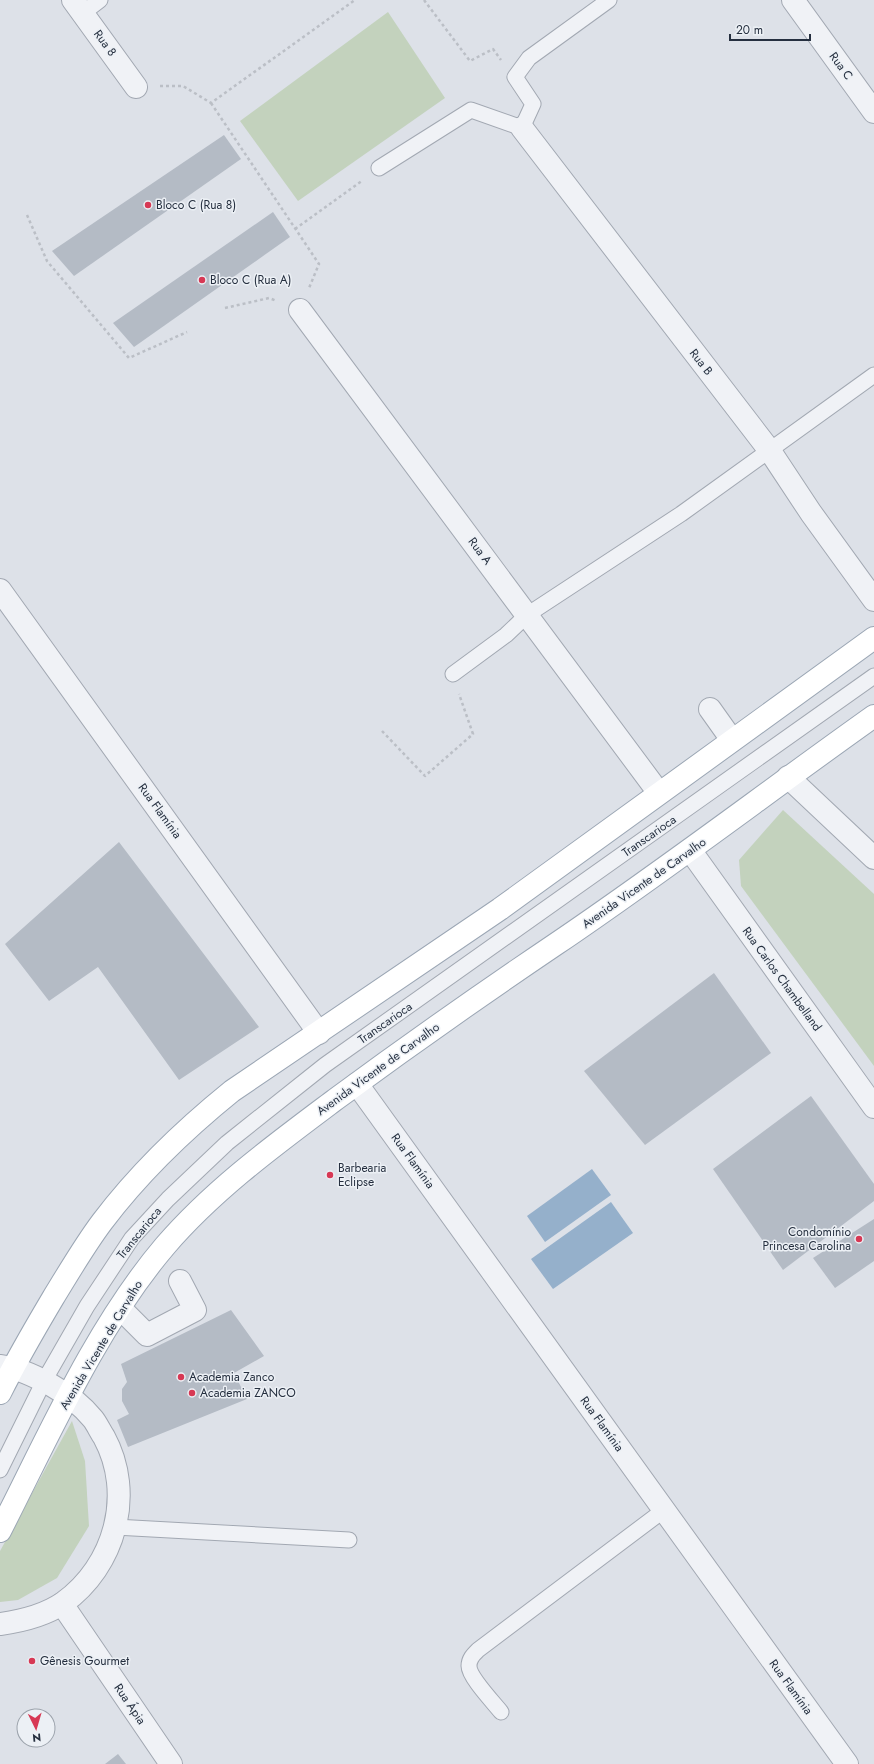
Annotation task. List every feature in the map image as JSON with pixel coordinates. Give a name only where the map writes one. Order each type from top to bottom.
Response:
[{"type":"main road","points":[[0,1394],[6,1367],[102,1222],[160,1156],[193,1123],[232,1091],[319,1033],[432,953],[500,909],[874,638]]},
{"type":"main road","name":"Avenida Vicente de Carvalho","points":[[0,1531],[69,1395],[134,1285],[166,1246],[229,1182],[273,1146],[357,1084],[690,850],[788,777],[874,716]]},
{"type":"street","name":"Rua C","points":[[793,0],[874,112]]},
{"type":"street","name":"Rua 8","points":[[78,6],[136,87]]},
{"type":"street","name":"Rua B","points":[[522,128],[770,451],[811,513],[874,600]]},
{"type":"street","name":"Rua A","points":[[300,310],[659,793]]},
{"type":"street","name":"Rua Flamínia","points":[[0,590],[319,1033]]},
{"type":"street","points":[[710,709],[732,740]]},
{"type":"street","points":[[788,777],[874,858]]},
{"type":"street","name":"Rua Carlos Chambelland","points":[[690,850],[874,1107]]},
{"type":"street","name":"Rua Flamínia","points":[[357,1084],[847,1764]]},
{"type":"street","points":[[120,1308],[147,1335],[196,1310],[180,1280]]},
{"type":"street","points":[[0,1624],[28,1620],[62,1604],[88,1581],[108,1552],[118,1518],[119,1484],[111,1450],[94,1419],[69,1395],[44,1381],[6,1367]]},
{"type":"street","name":"Rua Ápia","points":[[62,1604],[172,1764]]},
{"type":"lane","points":[[78,6],[100,0]]},
{"type":"lane","points":[[379,168],[470,110],[522,128],[533,104],[515,77],[529,58],[609,0]]},
{"type":"lane","points":[[453,674],[506,635],[527,615],[680,514],[770,451],[874,375]]},
{"type":"lane","name":"Transcarioca","points":[[0,1470],[44,1381],[87,1306],[132,1238],[168,1199],[227,1143],[325,1066],[874,676]]},
{"type":"lane","points":[[501,1712],[474,1677],[469,1667],[471,1658],[478,1650],[664,1510]]},
{"type":"lane","points":[[115,1527],[349,1540]]},
{"type":"path","points":[[211,103],[355,0]]},
{"type":"path","points":[[424,0],[470,61],[492,49],[515,77]]},
{"type":"path","points":[[136,87],[183,86],[211,103],[319,264],[300,310],[269,298],[225,308]]},
{"type":"path","points":[[295,229],[379,168]]},
{"type":"path","points":[[27,215],[48,261],[129,358],[187,332]]},
{"type":"path","points":[[382,731],[425,776],[473,734],[453,674]]},
{"type":"green space","points":[[388,12],[445,98],[298,201],[240,121]]},
{"type":"green space","points":[[783,810],[874,894],[874,1066],[741,886],[739,860]]},
{"type":"green space","points":[[72,1421],[85,1461],[89,1526],[57,1578],[18,1600],[0,1602],[0,1551]]},
{"type":"water","points":[[592,1169],[611,1195],[545,1242],[527,1216]]},
{"type":"water","points":[[611,1202],[633,1233],[553,1289],[531,1259]]},
{"type":"building","name":"Bloco C (Rua 8)","points":[[224,135],[241,159],[74,276],[52,251]]},
{"type":"building","name":"Bloco C (Rua A)","points":[[273,212],[290,237],[134,347],[113,323]]},
{"type":"building","points":[[119,842],[259,1027],[179,1080],[98,967],[49,1001],[5,944]]},
{"type":"building","points":[[714,973],[771,1053],[645,1145],[584,1071]]},
{"type":"building","points":[[811,1096],[874,1184],[874,1201],[783,1270],[713,1169]]},
{"type":"building","name":"Condomínio Princesa Carolina","points":[[874,1219],[874,1261],[835,1288],[813,1258]]},
{"type":"building","name":"Academia Zanco","points":[[231,1310],[264,1356],[234,1373],[247,1399],[128,1447],[117,1420],[129,1414],[122,1401],[122,1389],[127,1382],[121,1364]]},
{"type":"building","points":[[118,1754],[126,1764],[105,1764]]},
{"type":"place","name":"Bloco C (Rua 8)","points":[[148,205]]},
{"type":"place","name":"Bloco C (Rua A)","points":[[202,280]]},
{"type":"place","name":"Barbearia Eclipse","points":[[330,1175]]},
{"type":"place","name":"Condomínio Princesa Carolina","points":[[859,1239]]},
{"type":"place","name":"Academia Zanco","points":[[181,1377]]},
{"type":"place","name":"Academia ZANCO","points":[[192,1393]]},
{"type":"place","name":"Gênesis Gourmet","points":[[32,1661]]}]
